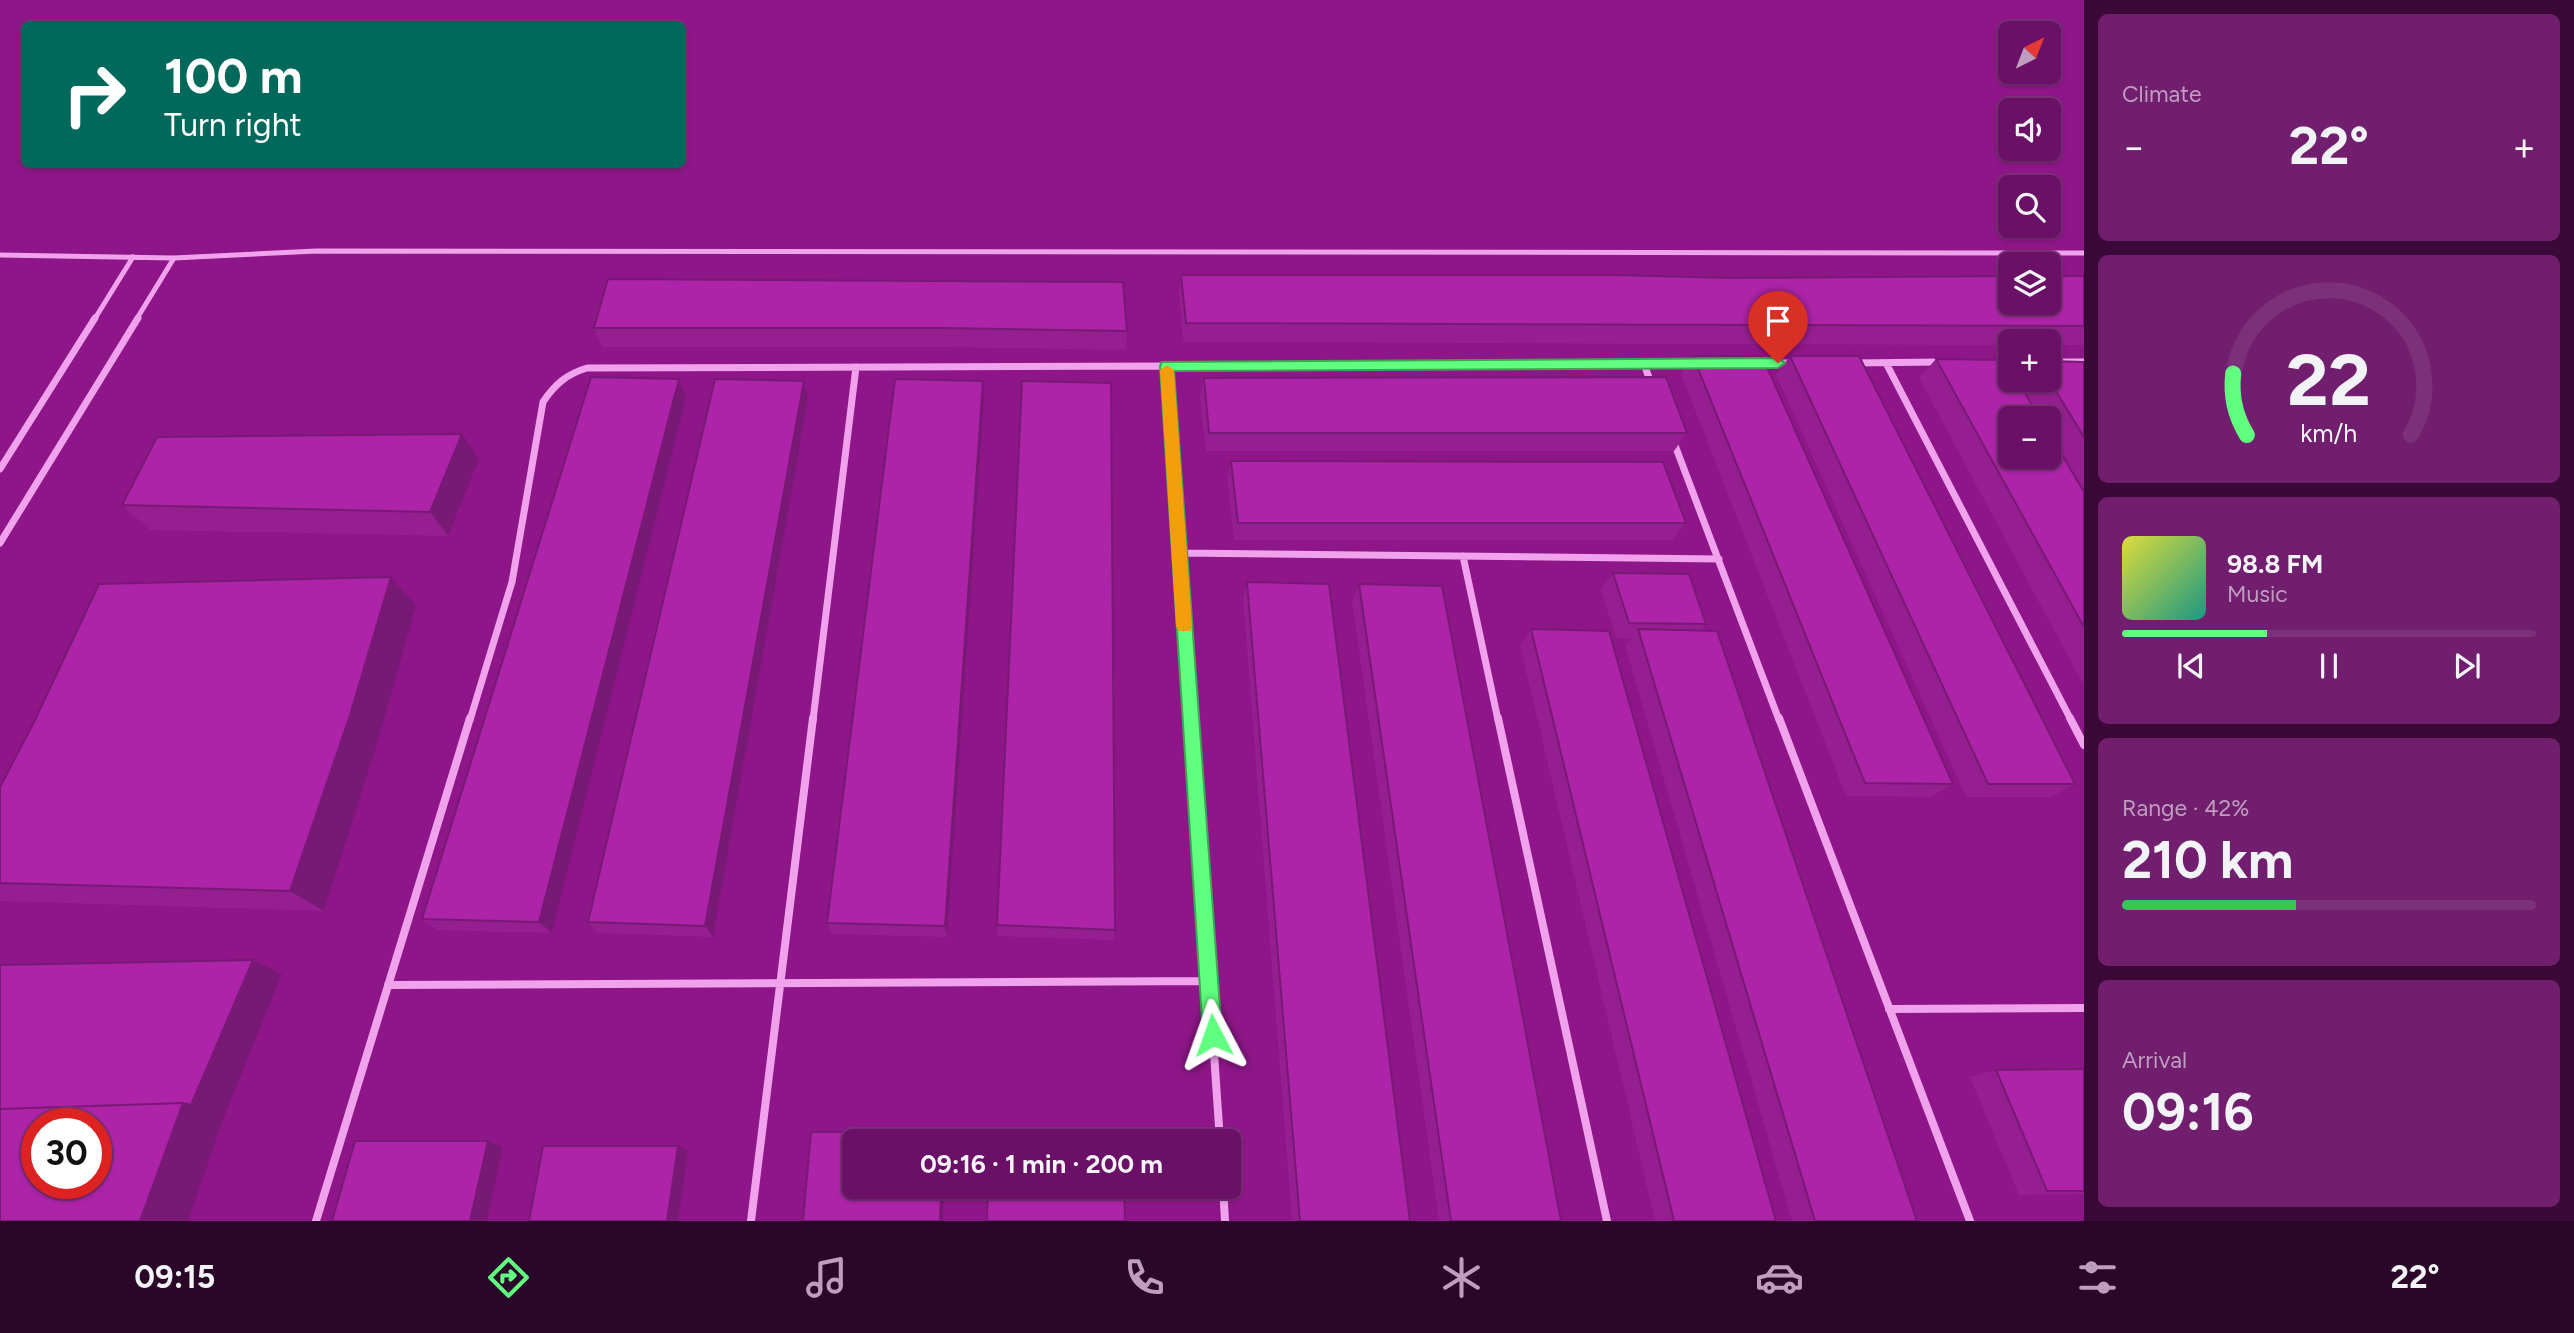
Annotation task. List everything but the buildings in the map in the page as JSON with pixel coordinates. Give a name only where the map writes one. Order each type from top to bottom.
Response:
[{"type":"street","points":[[0,255],[174,257],[316,251],[2084,253]]},
{"type":"street","points":[[0,469],[133,257]]},
{"type":"street","points":[[0,543],[174,257]]},
{"type":"street","points":[[1846,363],[1941,362]]},
{"type":"street","points":[[2061,362],[2084,362]]},
{"type":"street","points":[[1751,363],[1805,363]]},
{"type":"street","points":[[1886,363],[2084,745]]},
{"type":"street","points":[[1644,364],[1654,390]]},
{"type":"street","points":[[316,1221],[512,582],[542,402],[555,383],[568,373],[587,368],[1698,364]]},
{"type":"street","points":[[1167,366],[1219,1129]]},
{"type":"street","points":[[751,1221],[778,983],[856,367]]},
{"type":"street","points":[[1669,429],[1970,1221]]},
{"type":"street","points":[[1180,552],[1719,559]]},
{"type":"street","points":[[1463,556],[1607,1221]]},
{"type":"street","points":[[388,985],[1209,981]]},
{"type":"street","points":[[1889,1009],[2084,1008]]},
{"type":"street","points":[[1224,1199],[1225,1221]]},
{"type":"slow traffic","points":[[1167,370],[1184,626]]},
{"type":"route","points":[[1213,1035],[1167,366],[1778,363]]}]
